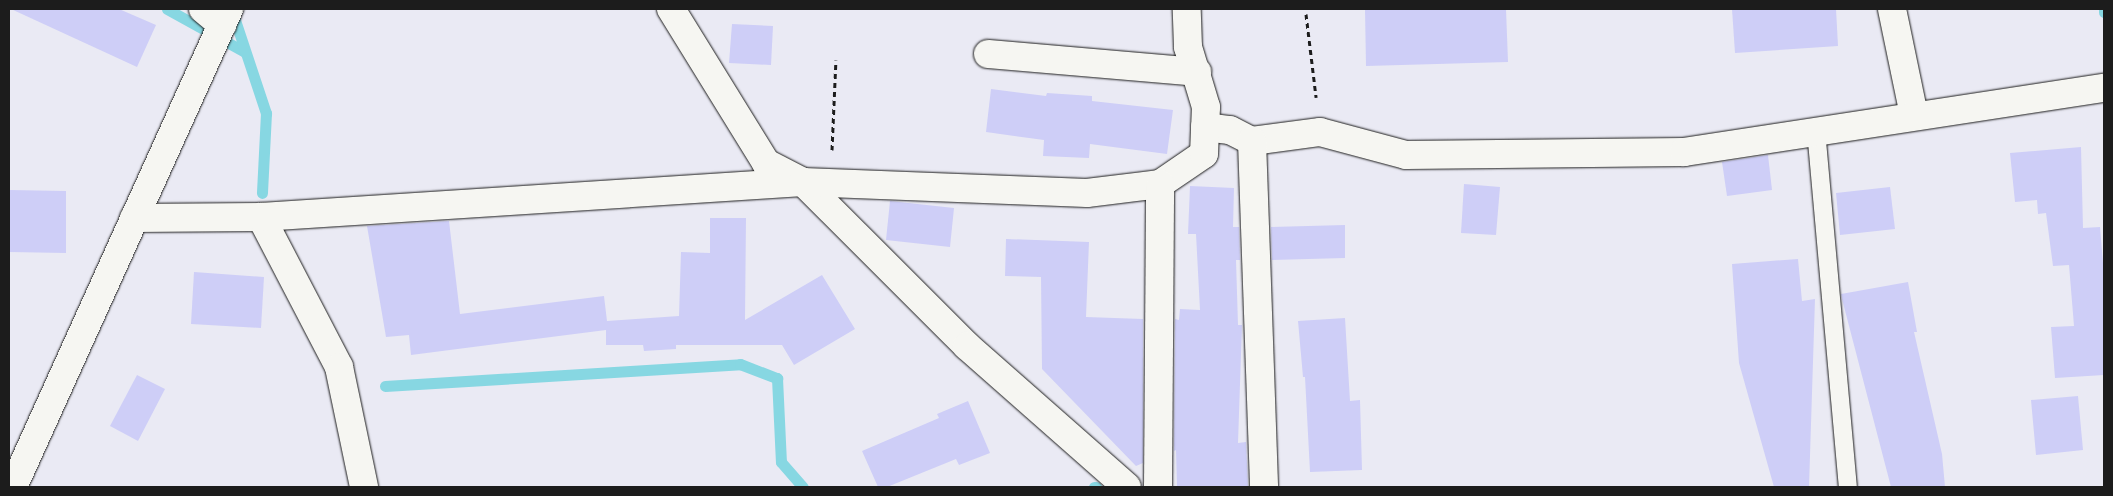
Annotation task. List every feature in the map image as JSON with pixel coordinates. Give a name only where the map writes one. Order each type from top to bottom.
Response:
[{"type":"street","points":[[671,9],[766,163],[803,182],[967,346],[1127,487]]},
{"type":"street","points":[[134,218],[261,217],[803,182],[1087,193],[1160,184],[1204,154],[1206,108],[1197,72],[1188,47],[1187,9]]},
{"type":"street","points":[[1892,9],[1914,115]]},
{"type":"street","points":[[12,487],[134,218],[218,14]]},
{"type":"street","points":[[988,54],[1197,72]]},
{"type":"street","points":[[1205,127],[1230,130],[1252,141],[1320,132],[1406,155],[1582,155],[1684,152],[1914,115],[2104,88]]},
{"type":"street","points":[[1252,141],[1264,487]]},
{"type":"street","points":[[1158,487],[1160,184]]},
{"type":"street","points":[[261,217],[339,367],[364,487]]},
{"type":"lane","points":[[1816,130],[1848,487]]},
{"type":"path","points":[[1306,14],[1320,132]]},
{"type":"path","points":[[831,183],[836,60]]},
{"type":"building","points":[[11,9],[119,9],[156,25],[137,67]]},
{"type":"building","points":[[1365,9],[1506,9],[1508,62],[1366,66]]},
{"type":"building","points":[[1732,9],[1836,9],[1838,46],[1735,53]]},
{"type":"building","points":[[732,24],[773,26],[771,65],[729,63]]},
{"type":"building","points":[[991,89],[1046,96],[1047,93],[1092,96],[1092,101],[1173,110],[1167,154],[1090,144],[1089,158],[1043,156],[1044,140],[986,132]]},
{"type":"building","points":[[2081,147],[2083,228],[2100,227],[2104,275],[2104,375],[2055,378],[2051,327],[2074,326],[2069,265],[2053,266],[2046,213],[2038,214],[2037,200],[2015,202],[2010,153]]},
{"type":"building","points":[[1768,155],[1772,190],[1727,196],[1722,162]]},
{"type":"building","points":[[1464,184],[1500,187],[1496,235],[1461,233]]},
{"type":"building","points":[[1190,186],[1234,188],[1233,227],[1239,227],[1240,260],[1236,260],[1238,325],[1242,325],[1238,443],[1246,442],[1248,487],[1177,487],[1176,450],[1174,451],[1175,319],[1179,320],[1180,309],[1200,310],[1196,234],[1188,234]]},
{"type":"building","points":[[1890,187],[1895,229],[1840,235],[1836,193]]},
{"type":"building","points":[[9,190],[66,191],[66,253],[9,252]]},
{"type":"building","points":[[890,201],[954,208],[950,247],[886,240]]},
{"type":"building","points":[[710,218],[746,218],[745,320],[822,275],[855,329],[794,365],[782,345],[676,345],[676,349],[644,351],[643,345],[606,345],[606,330],[411,355],[409,335],[386,337],[367,226],[449,221],[460,314],[604,296],[607,321],[679,316],[681,252],[710,253]]},
{"type":"building","points":[[1345,225],[1345,258],[1272,260],[1271,227]]},
{"type":"building","points":[[1006,239],[1089,242],[1086,317],[1143,319],[1143,463],[1136,466],[1042,369],[1041,277],[1005,276]]},
{"type":"building","points":[[1798,259],[1802,301],[1815,299],[1809,487],[1774,487],[1739,363],[1732,264]]},
{"type":"building","points":[[194,272],[264,277],[261,328],[191,324]]},
{"type":"building","points":[[1908,282],[1917,332],[1914,332],[1942,454],[1945,487],[1891,487],[1841,294]]},
{"type":"building","points":[[1345,318],[1350,401],[1360,400],[1362,470],[1310,472],[1305,377],[1303,377],[1298,321]]},
{"type":"building","points":[[137,375],[165,389],[138,441],[110,426]]},
{"type":"building","points":[[2078,396],[2083,450],[2036,455],[2031,400]]},
{"type":"building","points":[[968,401],[990,453],[959,465],[956,459],[887,487],[878,487],[862,451],[939,418],[937,414]]},
{"type":"waterway","points":[[167,9],[245,52]]},
{"type":"waterway","points":[[232,11],[266,113],[262,193]]},
{"type":"waterway","points":[[385,386],[740,364],[777,378],[781,462],[803,487]]}]
